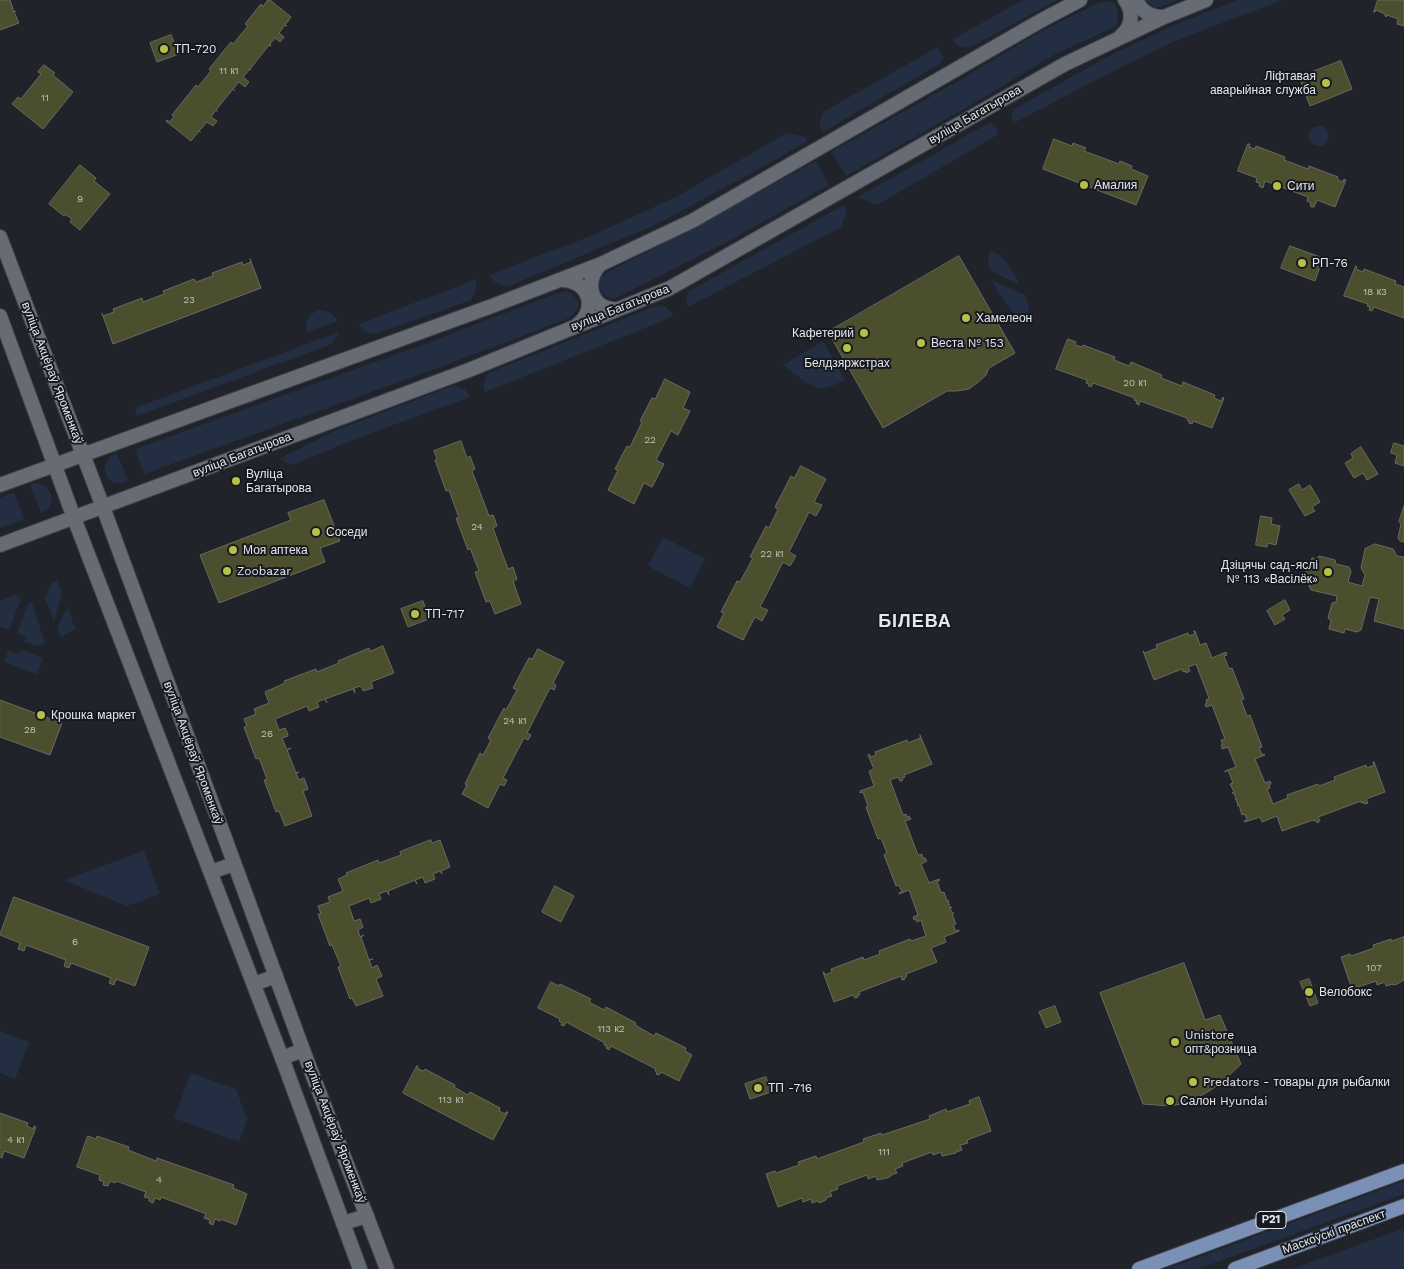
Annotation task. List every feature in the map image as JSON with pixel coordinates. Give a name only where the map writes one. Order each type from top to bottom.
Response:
[{"type":"main road","name":"Р21","points":[[1139,1269],[1404,1171]]},
{"type":"main road","name":"Маскоўскі праспект","points":[[1235,1269],[1404,1206]]},
{"type":"street","points":[[0,485],[492,306],[601,264],[692,221],[1080,0]]},
{"type":"street","points":[[1119,38],[1129,27],[1131,19],[1131,12],[1125,0]]},
{"type":"street","points":[[1136,0],[1144,12],[1164,17]]},
{"type":"street","name":"вуліца Багатырова","points":[[0,545],[469,370],[670,288],[1065,64],[1164,17],[1206,0]]},
{"type":"street","name":"вуліца Акцёраў Яроменкаў","points":[[2,245],[103,507],[303,1050],[387,1269]]},
{"type":"street","points":[[601,264],[593,274],[591,286],[595,299],[600,304],[614,310],[622,309]]},
{"type":"street","points":[[558,280],[572,281],[578,284],[587,295],[589,302],[586,317],[576,327]]},
{"type":"street","name":"вуліца Акцёраў Яроменкаў","points":[[0,316],[74,518],[254,984],[360,1269]]},
{"type":"street","points":[[210,872],[234,864]]},
{"type":"street","points":[[254,984],[276,976]]},
{"type":"street","points":[[282,1058],[303,1050]]},
{"type":"street","points":[[343,1223],[367,1216]]},
{"type":"shaded area","points":[[1023,0],[1057,0],[969,48],[957,46],[953,39]]},
{"type":"shaded area","points":[[1145,0],[1178,0],[1160,7],[1154,7]]},
{"type":"shaded area","points":[[1238,0],[1282,0],[1180,39],[1117,69],[1014,123],[1011,114],[1014,109],[1109,56],[1174,25]]},
{"type":"shaded area","points":[[1108,1],[1115,4],[1117,10],[1116,26],[1052,56],[971,105],[846,176],[831,152],[960,80],[1040,32],[1098,3]]},
{"type":"shaded area","points":[[938,47],[943,57],[941,63],[823,132],[819,126],[823,112]]},
{"type":"shaded area","points":[[989,123],[995,125],[999,134],[877,205],[858,197]]},
{"type":"shaded area","points":[[1315,126],[1323,126],[1329,132],[1329,140],[1323,146],[1315,146],[1309,140],[1309,132]]},
{"type":"shaded area","points":[[787,133],[805,137],[807,141],[657,224],[509,286],[498,284],[489,275],[591,236],[676,197]]},
{"type":"shaded area","points":[[816,161],[829,185],[723,244],[618,297],[610,298],[602,293],[599,278],[608,272]]},
{"type":"shaded area","points":[[844,205],[847,210],[841,227],[688,307],[686,299],[689,291]]},
{"type":"shaded area","points":[[990,251],[1005,259],[1020,285],[991,271],[988,262]]},
{"type":"shaded area","points":[[477,279],[475,292],[471,300],[375,334],[363,331],[359,324]]},
{"type":"shaded area","points":[[991,280],[1025,295],[1029,309],[1028,317],[1023,320],[1013,312]]},
{"type":"shaded area","points":[[566,291],[578,303],[576,311],[569,318],[443,366],[144,474],[135,449]]},
{"type":"shaded area","points":[[664,306],[674,314],[662,321],[485,392],[484,382],[488,373],[653,307]]},
{"type":"shaded area","points":[[319,310],[330,313],[338,321],[306,333],[308,319]]},
{"type":"shaded area","points":[[339,332],[332,344],[137,416],[135,408]]},
{"type":"shaded area","points":[[823,341],[845,380],[822,388],[806,382],[783,365]]},
{"type":"shaded area","points":[[455,385],[466,390],[470,397],[355,439],[292,465],[280,459],[334,431]]},
{"type":"shaded area","points":[[117,454],[128,480],[121,483],[111,481],[105,470],[107,461],[111,456]]},
{"type":"shaded area","points":[[36,483],[46,488],[52,497],[50,507],[41,513],[30,485]]},
{"type":"shaded area","points":[[14,492],[24,519],[0,528],[0,498]]},
{"type":"shaded area","points":[[663,537],[705,559],[690,588],[648,566]]},
{"type":"shaded area","points":[[57,581],[62,594],[54,621],[45,598],[51,584]]},
{"type":"shaded area","points":[[15,595],[21,599],[9,630],[0,627],[0,601]]},
{"type":"shaded area","points":[[29,602],[32,603],[45,643],[37,646],[24,642],[26,637],[17,633]]},
{"type":"shaded area","points":[[68,607],[75,629],[61,637],[57,627]]},
{"type":"shaded area","points":[[21,650],[43,658],[37,674],[4,662],[8,651],[19,655]]},
{"type":"shaded area","points":[[144,851],[160,894],[127,906],[64,880]]},
{"type":"shaded area","points":[[0,1031],[29,1042],[15,1079],[0,1073]]},
{"type":"shaded area","points":[[191,1073],[236,1089],[247,1119],[239,1142],[174,1118]]},
{"type":"shaded area","points":[[1404,1181],[1404,1194],[1198,1269],[1167,1269]]},
{"type":"shaded area","points":[[1404,1228],[1404,1269],[1293,1269]]},
{"type":"building","points":[[0,0],[10,0],[19,23],[0,30]]},
{"type":"building","points":[[270,0],[291,17],[279,33],[284,37],[280,42],[275,38],[270,44],[271,46],[269,45],[243,77],[249,82],[245,87],[239,82],[216,110],[211,117],[217,121],[213,126],[207,122],[191,141],[166,121],[170,122],[174,116],[172,115],[196,85],[198,87],[211,71],[209,69],[231,42],[233,44],[248,26],[245,24],[261,4],[263,6]]},
{"type":"building","points":[[1378,0],[1404,0],[1404,26],[1397,24],[1398,19],[1387,15],[1386,17],[1385,14],[1376,10],[1374,12]]},
{"type":"building","name":"ТП-720","points":[[171,35],[179,54],[157,62],[150,43]]},
{"type":"building","name":"Ліфтавая аварыйная служба","points":[[1341,61],[1352,89],[1310,106],[1299,77]]},
{"type":"building","points":[[44,65],[55,73],[53,75],[73,92],[43,129],[12,104],[18,97],[21,99],[41,74],[38,72]]},
{"type":"building","points":[[1054,139],[1072,146],[1073,143],[1086,148],[1084,151],[1119,164],[1120,161],[1132,166],[1131,169],[1148,176],[1136,205],[1043,169]]},
{"type":"building","points":[[1248,144],[1250,144],[1249,147],[1255,149],[1256,146],[1285,157],[1284,160],[1308,169],[1309,166],[1338,177],[1337,179],[1343,182],[1344,179],[1346,180],[1335,207],[1317,200],[1314,207],[1312,207],[1310,206],[1311,203],[1307,201],[1308,197],[1265,181],[1263,188],[1259,186],[1260,183],[1256,182],[1257,178],[1238,171]]},
{"type":"building","points":[[80,165],[96,178],[94,181],[110,194],[80,230],[70,222],[72,219],[65,214],[64,216],[49,204]]},
{"type":"building","name":"РП-76","points":[[1290,246],[1323,258],[1315,281],[1281,268]]},
{"type":"building","name":"Веста № 153","points":[[959,256],[1015,353],[989,368],[986,375],[969,389],[947,391],[883,428],[828,332]]},
{"type":"building","points":[[250,259],[261,288],[113,344],[103,316],[114,312],[113,309],[142,298],[143,302],[164,294],[163,291],[194,279],[196,282],[213,276],[212,273],[242,262],[243,265],[251,262]]},
{"type":"building","points":[[1356,266],[1356,269],[1363,272],[1364,269],[1396,281],[1395,284],[1404,287],[1404,318],[1374,307],[1372,311],[1369,310],[1368,304],[1344,296]]},
{"type":"building","points":[[1068,339],[1076,342],[1075,345],[1082,347],[1083,345],[1115,357],[1114,360],[1129,366],[1131,362],[1162,375],[1161,378],[1182,386],[1183,382],[1215,395],[1214,398],[1221,401],[1223,397],[1212,428],[1193,421],[1192,424],[1189,423],[1187,418],[1140,401],[1139,405],[1134,400],[1135,398],[1093,383],[1091,387],[1088,386],[1087,380],[1056,369]]},
{"type":"building","points":[[665,379],[690,392],[683,408],[690,411],[678,435],[671,431],[656,460],[664,464],[652,487],[644,483],[634,504],[608,490],[618,470],[615,469],[627,446],[630,447],[642,422],[640,421],[652,398],[655,399]]},
{"type":"building","points":[[461,441],[467,458],[470,456],[475,469],[472,471],[489,516],[493,515],[495,520],[497,526],[493,528],[508,569],[513,567],[517,579],[513,581],[521,604],[495,614],[490,601],[486,602],[475,572],[479,571],[470,548],[468,550],[456,518],[459,518],[449,490],[446,491],[435,460],[437,459],[434,451]]},
{"type":"building","points":[[1394,443],[1404,446],[1404,466],[1395,463],[1397,455],[1391,453]]},
{"type":"building","points":[[1361,447],[1378,474],[1367,480],[1363,473],[1354,478],[1345,463],[1353,458],[1351,454]]},
{"type":"building","points":[[801,466],[826,479],[814,502],[822,505],[816,516],[809,512],[789,552],[796,556],[790,566],[783,562],[760,607],[768,610],[762,621],[755,617],[743,640],[717,627],[724,613],[721,612],[737,581],[740,582],[753,558],[750,557],[766,526],[769,528],[778,509],[775,507],[791,476],[794,478]]},
{"type":"building","points":[[1299,484],[1302,490],[1310,485],[1320,502],[1312,507],[1315,511],[1305,516],[1289,490]]},
{"type":"building","points":[[324,500],[340,541],[320,548],[325,562],[219,603],[200,555],[291,520],[288,513]]},
{"type":"building","points":[[1404,506],[1404,542],[1398,538],[1401,524],[1399,522]]},
{"type":"building","points":[[1261,516],[1272,518],[1271,524],[1280,526],[1276,545],[1268,543],[1267,547],[1256,545]]},
{"type":"building","points":[[1375,544],[1393,549],[1397,556],[1404,557],[1404,629],[1374,621],[1379,599],[1370,597],[1361,630],[1357,632],[1345,629],[1344,633],[1329,629],[1331,621],[1328,618],[1332,603],[1336,602],[1337,596],[1311,590],[1310,583],[1303,582],[1312,558],[1316,559],[1319,556],[1335,560],[1336,564],[1349,567],[1351,571],[1348,582],[1362,586],[1365,575],[1361,568],[1365,549]]},
{"type":"building","points":[[1285,600],[1290,610],[1282,615],[1285,619],[1275,625],[1267,611]]},
{"type":"building","name":"ТП-717","points":[[423,601],[429,619],[408,627],[401,609]]},
{"type":"building","points":[[1194,631],[1200,645],[1206,643],[1212,658],[1226,652],[1227,655],[1224,656],[1229,669],[1232,668],[1244,699],[1241,700],[1247,716],[1250,715],[1262,747],[1259,748],[1262,755],[1265,755],[1255,759],[1265,783],[1270,781],[1270,788],[1267,789],[1273,804],[1288,798],[1287,795],[1335,780],[1334,777],[1366,765],[1367,768],[1374,765],[1373,762],[1385,792],[1366,799],[1368,803],[1364,804],[1361,801],[1318,817],[1320,821],[1317,823],[1316,820],[1313,820],[1282,831],[1277,816],[1262,822],[1260,817],[1245,822],[1247,820],[1245,814],[1242,815],[1239,805],[1237,806],[1234,793],[1232,793],[1234,792],[1230,784],[1233,783],[1228,770],[1225,772],[1225,771],[1236,767],[1228,747],[1222,749],[1221,740],[1225,739],[1212,705],[1206,707],[1206,700],[1209,698],[1196,664],[1188,667],[1190,671],[1186,673],[1182,669],[1154,680],[1143,651],[1145,653],[1157,648],[1156,645],[1188,633],[1189,636],[1195,634]]},
{"type":"building","points":[[383,646],[394,673],[371,682],[373,688],[363,691],[361,686],[354,688],[355,693],[353,689],[317,702],[319,707],[309,711],[307,706],[275,719],[279,730],[285,728],[287,732],[288,736],[282,738],[299,780],[304,778],[308,789],[303,791],[312,816],[285,826],[279,811],[276,812],[264,780],[267,779],[259,758],[256,759],[244,727],[247,726],[244,719],[256,714],[254,709],[269,703],[265,692],[285,683],[284,681],[316,669],[317,672],[369,648],[370,651]]},
{"type":"building","points":[[538,649],[564,662],[553,683],[556,685],[554,690],[550,688],[527,733],[531,735],[530,737],[528,740],[524,738],[503,778],[507,780],[504,786],[500,784],[488,808],[462,794],[467,785],[465,784],[480,753],[483,755],[491,740],[488,738],[504,708],[506,710],[517,690],[513,688],[529,658],[532,659]]},
{"type":"building","points":[[0,700],[62,723],[50,755],[0,737]]},
{"type":"building","points":[[920,735],[932,764],[904,775],[905,777],[901,781],[898,777],[890,780],[903,815],[906,814],[911,819],[905,821],[918,855],[922,854],[923,858],[927,861],[921,864],[929,883],[940,880],[937,881],[941,893],[944,892],[947,901],[949,900],[956,924],[953,925],[956,931],[959,931],[944,937],[946,942],[931,948],[937,962],[906,974],[905,979],[902,980],[901,976],[859,992],[860,995],[857,995],[858,997],[856,998],[853,995],[834,1002],[823,972],[825,975],[832,972],[831,969],[863,957],[864,960],[880,954],[879,951],[910,939],[911,941],[926,936],[921,920],[917,922],[916,919],[914,920],[913,917],[918,915],[909,890],[899,894],[902,892],[899,885],[896,886],[884,855],[887,853],[881,838],[878,839],[866,807],[868,806],[863,792],[860,793],[860,791],[874,786],[869,771],[874,769],[869,754],[871,757],[876,755],[875,752],[907,740],[908,743],[920,738]]},
{"type":"building","points":[[431,840],[432,843],[440,840],[450,867],[441,871],[442,874],[440,871],[433,874],[435,879],[425,883],[423,877],[415,880],[388,891],[389,895],[387,891],[379,894],[381,899],[371,903],[369,898],[349,906],[354,921],[360,919],[363,927],[358,930],[360,937],[364,935],[361,937],[372,968],[377,965],[382,976],[376,979],[383,996],[356,1006],[352,998],[350,999],[338,967],[341,966],[332,945],[330,946],[318,914],[321,914],[318,906],[330,902],[328,897],[343,891],[338,879],[347,875],[346,873],[378,860],[379,863],[401,855],[400,852]]},
{"type":"building","points":[[555,886],[574,896],[561,922],[542,912]]},
{"type":"building","points":[[14,897],[149,947],[135,986],[116,979],[114,985],[109,983],[111,978],[71,963],[69,968],[66,967],[64,966],[66,960],[26,945],[24,951],[18,949],[20,943],[0,935]]},
{"type":"building","points":[[1404,937],[1404,980],[1397,984],[1386,986],[1385,982],[1377,985],[1376,981],[1352,989],[1341,957],[1350,954],[1351,956],[1374,948],[1373,945]]},
{"type":"building","name":"Unistore опт&розница","points":[[1184,963],[1205,1020],[1220,1015],[1241,1064],[1221,1083],[1187,1103],[1169,1106],[1143,1104],[1100,993]]},
{"type":"building","name":"Велобокс","points":[[1309,979],[1318,1003],[1310,1006],[1300,982]]},
{"type":"building","points":[[551,982],[559,986],[560,984],[591,999],[589,1002],[604,1010],[606,1007],[636,1023],[635,1025],[654,1036],[656,1033],[686,1048],[685,1051],[692,1055],[679,1081],[661,1072],[659,1075],[656,1074],[656,1069],[611,1046],[609,1050],[604,1045],[605,1043],[566,1022],[564,1026],[561,1025],[560,1019],[538,1008]]},
{"type":"building","points":[[1055,1006],[1061,1022],[1046,1028],[1039,1012]]},
{"type":"building","points":[[417,1066],[417,1068],[423,1071],[425,1069],[455,1085],[454,1087],[468,1095],[470,1092],[500,1108],[499,1111],[505,1114],[508,1112],[493,1140],[403,1093]]},
{"type":"building","name":"ТП -716","points":[[766,1077],[771,1092],[750,1099],[745,1084]]},
{"type":"building","points":[[979,1097],[991,1131],[967,1140],[968,1143],[960,1145],[962,1150],[942,1156],[941,1152],[933,1155],[932,1152],[902,1163],[903,1166],[895,1169],[897,1173],[887,1178],[877,1180],[876,1176],[868,1179],[867,1175],[837,1186],[838,1189],[830,1192],[832,1196],[819,1203],[818,1201],[812,1203],[811,1199],[803,1202],[802,1198],[778,1207],[766,1174],[775,1171],[776,1173],[799,1165],[798,1162],[816,1156],[817,1159],[864,1142],[863,1139],[881,1133],[882,1135],[930,1119],[929,1116],[946,1109],[947,1112],[970,1104],[969,1101]]},
{"type":"building","points":[[0,1113],[28,1123],[27,1126],[33,1129],[34,1126],[36,1127],[24,1158],[4,1151],[2,1158],[0,1157]]},
{"type":"building","points":[[88,1136],[96,1139],[97,1136],[129,1147],[128,1150],[156,1161],[157,1158],[234,1185],[233,1188],[247,1194],[236,1225],[221,1219],[220,1221],[215,1219],[213,1225],[209,1223],[210,1220],[204,1218],[206,1214],[161,1197],[160,1200],[155,1198],[153,1203],[149,1201],[149,1198],[144,1197],[146,1192],[116,1181],[115,1183],[110,1181],[108,1186],[103,1185],[104,1182],[99,1180],[100,1175],[77,1167]]},
{"type":"place","name":"ТП-720","points":[[164,49]]},
{"type":"place","name":"Ліфтавая аварыйная служба","points":[[1326,83]]},
{"type":"place","name":"Амалия","points":[[1084,185]]},
{"type":"place","name":"Сити","points":[[1277,186]]},
{"type":"place","name":"РП-76","points":[[1302,263]]},
{"type":"place","name":"Хамелеон","points":[[966,318]]},
{"type":"place","name":"Кафетерий","points":[[864,333]]},
{"type":"place","name":"Веста № 153","points":[[921,343]]},
{"type":"place","name":"Белдзяржстрах","points":[[847,348]]},
{"type":"place","name":"Вуліца Багатырова","points":[[236,481]]},
{"type":"place","name":"Соседи","points":[[316,532]]},
{"type":"place","name":"Моя аптека","points":[[233,550]]},
{"type":"place","name":"Zoobazar","points":[[227,571]]},
{"type":"place","name":"Дзіцячы сад-яслі № 113 «Васілёк»","points":[[1328,572]]},
{"type":"place","name":"ТП-717","points":[[415,614]]},
{"type":"place","name":"Крошка маркет","points":[[41,715]]},
{"type":"place","name":"Велобокс","points":[[1309,992]]},
{"type":"place","name":"Unistore опт&розница","points":[[1175,1042]]},
{"type":"place","name":"Predators - товары для рыбалки","points":[[1193,1082]]},
{"type":"place","name":"ТП -716","points":[[758,1088]]},
{"type":"place","name":"Салон Hyundai","points":[[1170,1101]]},
{"type":"district","name":"БІЛЕВА","points":[[915,622]]}]
